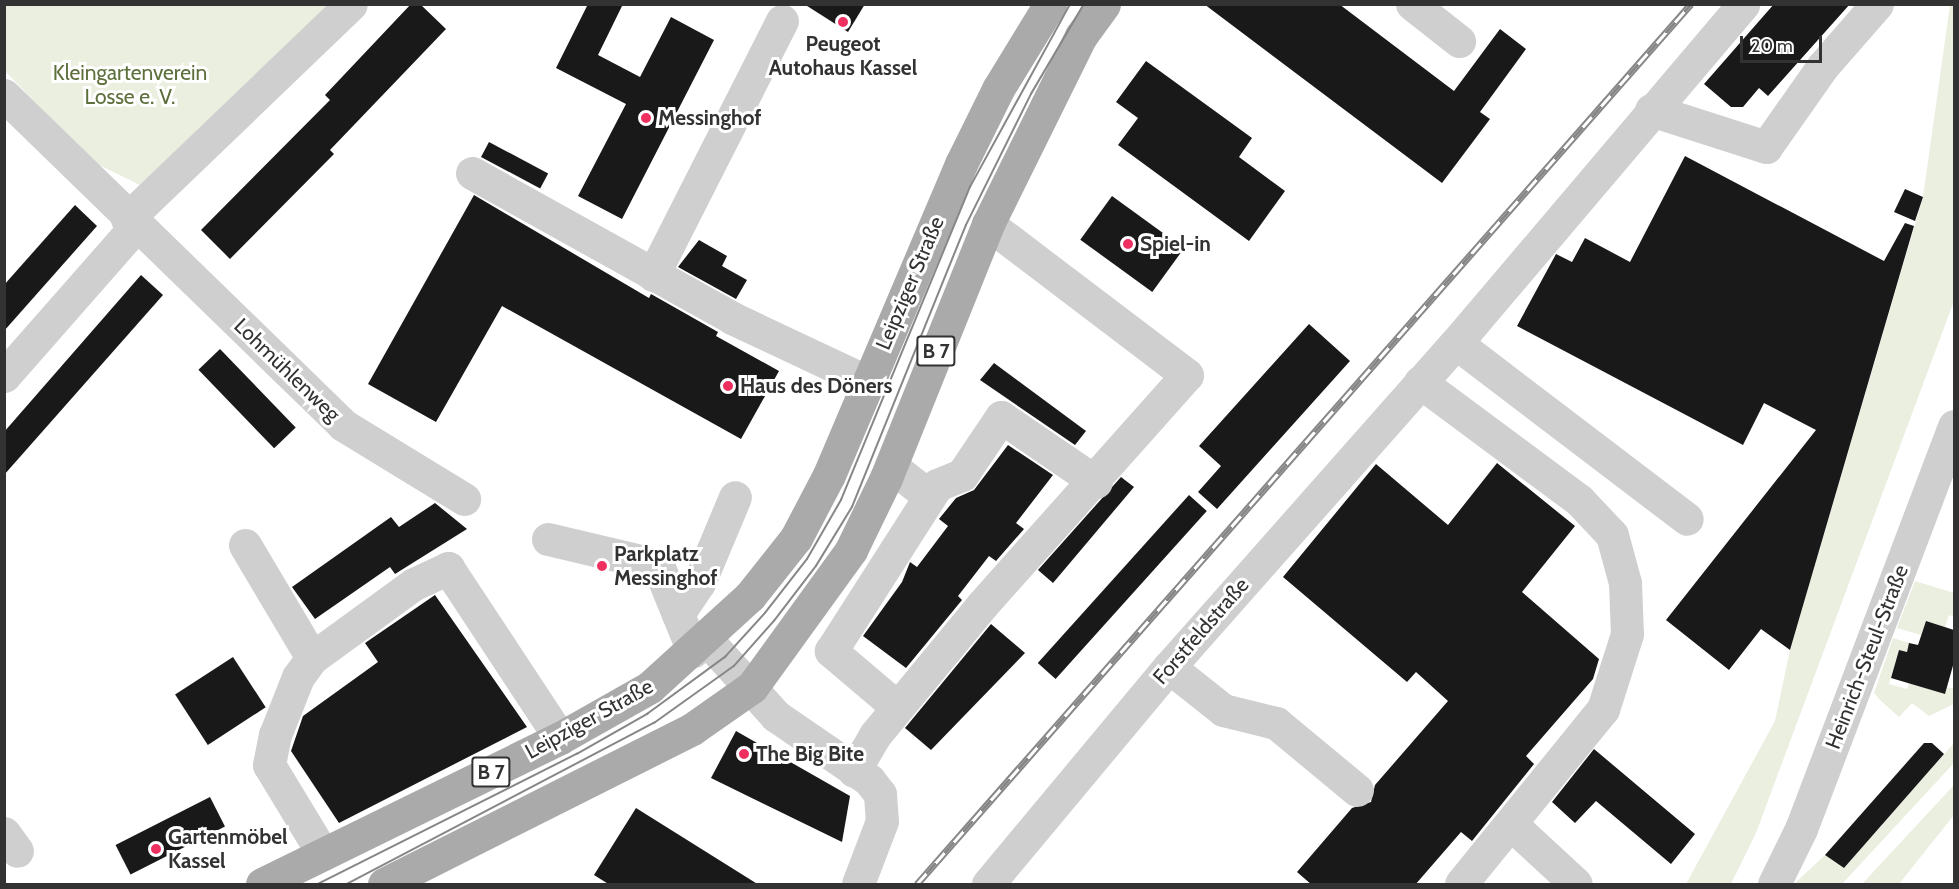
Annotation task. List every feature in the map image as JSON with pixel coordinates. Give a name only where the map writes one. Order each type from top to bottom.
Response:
[{"type":"main road","name":"Leipziger Straße","points":[[262,885],[560,738],[650,687],[700,646],[750,596],[796,538],[829,475],[961,165],[998,89],[1050,4]]},
{"type":"main road","name":"B 7","points":[[384,885],[692,729],[752,687],[851,550],[891,466],[988,224],[1081,36],[1104,4]]},
{"type":"street","points":[[4,376],[131,223],[351,4]]},
{"type":"street","points":[[1412,4],[1459,41]]},
{"type":"street","name":"Forstfeldstraße","points":[[988,885],[1169,667],[1456,342],[1743,4]]},
{"type":"street","points":[[1651,110],[1766,147],[1823,66],[1877,4]]},
{"type":"street","points":[[653,276],[782,21]]},
{"type":"street","name":"Lohmühlenweg","points":[[4,95],[131,223],[343,425],[464,500]]},
{"type":"street","points":[[472,173],[653,276],[868,382]]},
{"type":"street","points":[[854,771],[897,708],[982,606],[1096,482],[1186,375],[988,224]]},
{"type":"street","points":[[1456,342],[1687,519]]},
{"type":"street","points":[[1420,382],[1579,500],[1612,535],[1625,583],[1627,634],[1603,709],[1461,885]]},
{"type":"street","points":[[897,708],[831,651],[937,485],[962,475],[1001,417],[1096,482]]},
{"type":"street","name":"Heinrich-Steul-Straße","points":[[1774,885],[1801,829],[1954,426]]},
{"type":"street","points":[[891,466],[929,496]]},
{"type":"street","points":[[678,614],[699,583],[735,497]]},
{"type":"street","points":[[548,539],[658,565],[678,614],[700,646],[752,687],[795,731],[869,780],[883,807],[858,885]]},
{"type":"street","points":[[245,545],[312,658]]},
{"type":"street","points":[[323,854],[269,765],[275,735],[298,677],[312,658],[383,602],[448,568],[560,738]]},
{"type":"street","points":[[1169,667],[1223,710],[1276,723],[1357,790]]},
{"type":"street","points":[[1510,824],[1576,885]]},
{"type":"green space","name":"Kleingartenverein Losse e. V.","points":[[5,5],[335,5],[140,185],[93,162],[5,71]]},
{"type":"green space","points":[[1950,5],[1954,5],[1954,301],[1756,833],[1731,884],[1686,884],[1775,721],[1790,650],[1923,197]]},
{"type":"green space","points":[[1915,581],[1954,593],[1954,617],[1949,615],[1945,627],[1926,622],[1921,635],[1897,628]]},
{"type":"green space","points":[[1893,638],[1909,643],[1907,652],[1899,650],[1889,684],[1907,689],[1909,683],[1945,694],[1947,687],[1954,689],[1954,704],[1929,716],[1912,703],[1899,717],[1880,700],[1874,693]]},
{"type":"green space","points":[[1954,743],[1954,763],[1842,884],[1794,884],[1825,855],[1844,868]]},
{"type":"green space","points":[[1954,785],[1954,815],[1899,884],[1862,884]]},
{"type":"building","points":[[411,4],[420,4],[446,29],[330,150],[334,154],[230,259],[201,230],[330,100],[325,95]]},
{"type":"building","name":"Messinghof","points":[[588,4],[623,4],[598,55],[640,77],[671,17],[714,40],[622,219],[578,196],[626,104],[556,68]]},
{"type":"building","name":"Peugeot Autohaus Kassel","points":[[804,4],[865,4],[848,32]]},
{"type":"building","points":[[1204,4],[1339,4],[1454,91],[1500,29],[1526,49],[1480,112],[1490,119],[1442,183]]},
{"type":"building","points":[[1774,4],[1850,4],[1768,96],[1759,88],[1743,107],[1731,107],[1704,84]]},
{"type":"building","points":[[1146,61],[1252,138],[1239,157],[1285,191],[1249,241],[1118,145],[1138,118],[1116,102]]},
{"type":"building","points":[[489,142],[548,173],[540,188],[481,157]]},
{"type":"building","points":[[1685,156],[1884,261],[1905,223],[1914,226],[1790,650],[1761,629],[1729,670],[1666,620],[1816,430],[1764,403],[1743,445],[1517,326],[1556,254],[1572,262],[1585,238],[1630,262]]},
{"type":"building","points":[[1905,189],[1923,197],[1915,221],[1894,212]]},
{"type":"building","points":[[474,195],[649,298],[651,294],[718,332],[716,336],[779,371],[741,439],[502,306],[436,422],[368,384]]},
{"type":"building","name":"Spiel-in","points":[[1112,196],[1184,248],[1152,292],[1080,240]]},
{"type":"building","points":[[75,205],[97,226],[4,331],[4,285]]},
{"type":"building","points":[[699,240],[727,256],[722,266],[747,280],[736,299],[678,267]]},
{"type":"building","points":[[141,275],[163,295],[4,475],[4,432]]},
{"type":"building","points":[[1309,324],[1350,361],[1217,509],[1198,492],[1221,466],[1199,446]]},
{"type":"building","points":[[220,349],[296,427],[274,448],[198,370]]},
{"type":"building","points":[[994,363],[1086,431],[1075,445],[980,380]]},
{"type":"building","points":[[1008,445],[1053,475],[1016,523],[1024,529],[996,561],[989,556],[958,596],[962,600],[906,668],[863,636],[902,582],[910,562],[917,567],[948,526],[939,519],[956,498],[974,490]]},
{"type":"building","points":[[1497,463],[1575,526],[1522,592],[1599,659],[1593,679],[1526,756],[1534,764],[1472,841],[1461,832],[1415,885],[1312,885],[1297,872],[1352,808],[1371,802],[1375,785],[1448,701],[1416,672],[1407,682],[1283,577],[1376,464],[1448,525]]},
{"type":"building","points":[[1121,477],[1134,487],[1053,583],[1038,570]]},
{"type":"building","points":[[1189,495],[1207,511],[1056,679],[1038,663]]},
{"type":"building","points":[[435,503],[467,529],[395,574],[390,567],[315,619],[292,587],[391,517],[399,527]]},
{"type":"building","points":[[435,595],[527,727],[339,823],[291,751],[303,716],[378,662],[365,643]]},
{"type":"building","points":[[1926,621],[1954,630],[1954,662],[1945,694],[1891,678],[1899,650],[1907,652],[1909,643],[1918,645]]},
{"type":"building","points":[[991,624],[1025,653],[931,750],[905,728]]},
{"type":"building","points":[[233,657],[266,707],[208,745],[175,695]]},
{"type":"building","points":[[736,731],[850,796],[842,842],[711,778]]},
{"type":"building","points":[[1924,743],[1932,743],[1944,754],[1844,868],[1825,855]]},
{"type":"building","points":[[1594,749],[1695,834],[1671,864],[1596,801],[1575,823],[1552,802]]},
{"type":"building","points":[[210,797],[225,826],[131,875],[116,845]]},
{"type":"building","points":[[636,808],[759,885],[610,885],[594,875]]},
{"type":"tram line","points":[[318,884],[577,754],[647,714],[725,657],[765,613],[807,559],[841,500],[970,187],[1070,4]]},
{"type":"tram line","points":[[347,884],[654,723],[734,666],[774,621],[816,566],[852,507],[966,225],[1031,94],[1084,4]]},
{"type":"railway","points":[[917,884],[1691,4]]},
{"type":"place","name":"Peugeot Autohaus Kassel","points":[[843,22]]},
{"type":"place","name":"Messinghof","points":[[646,118]]},
{"type":"place","name":"Spiel-in","points":[[1128,244]]},
{"type":"place","name":"Haus des Döners","points":[[728,386]]},
{"type":"place","name":"Parkplatz Messinghof","points":[[602,566]]},
{"type":"place","name":"The Big Bite","points":[[744,754]]},
{"type":"place","name":"Gartenmöbel Kassel","points":[[156,849]]}]
